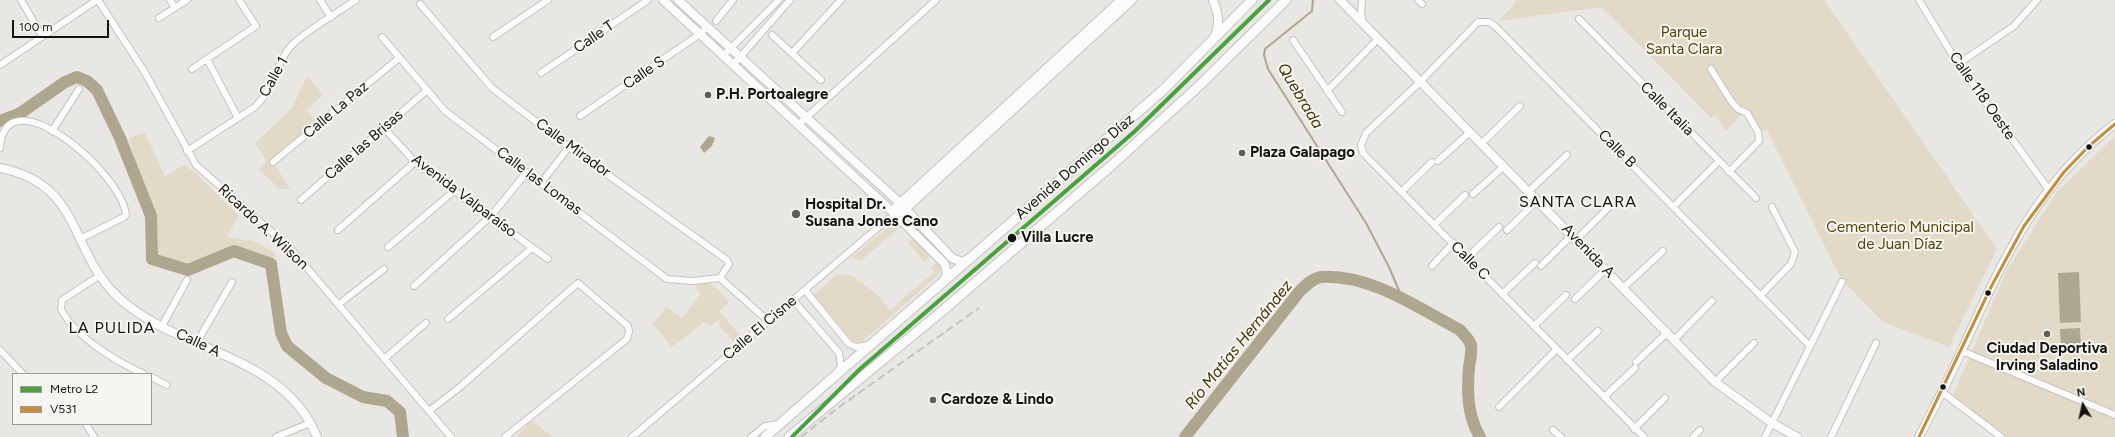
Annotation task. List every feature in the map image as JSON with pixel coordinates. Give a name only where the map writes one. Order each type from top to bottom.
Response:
[{"type":"main road","name":"Avenida Domingo Díaz","points":[[764,437],[1162,91],[1252,0]]},
{"type":"main road","name":"Avenida Domingo Díaz","points":[[789,437],[940,312],[1120,158],[1200,85],[1286,0]]},
{"type":"street","points":[[21,0],[42,36]]},
{"type":"street","points":[[0,56],[2,63],[97,0]]},
{"type":"street","name":"Ricardo A. Wilson","points":[[97,0],[144,71],[196,165],[204,174],[291,249],[451,437]]},
{"type":"street","points":[[170,0],[175,8]]},
{"type":"street","points":[[159,18],[187,0]]},
{"type":"street","points":[[192,69],[256,26],[239,0]]},
{"type":"street","points":[[320,0],[331,17]]},
{"type":"street","name":"Calle 1","points":[[187,151],[264,99],[290,46],[356,0]]},
{"type":"street","points":[[493,37],[548,0]]},
{"type":"street","name":"Calle T","points":[[540,73],[648,0]]},
{"type":"street","points":[[663,0],[799,124],[945,264],[947,275],[944,280]]},
{"type":"street","points":[[678,0],[903,206],[952,258],[962,262],[968,259]]},
{"type":"street","points":[[716,21],[733,0]]},
{"type":"street","points":[[724,55],[778,0]]},
{"type":"street","points":[[734,64],[790,0]]},
{"type":"street","points":[[792,53],[841,0]]},
{"type":"street","points":[[799,124],[936,0]]},
{"type":"street","points":[[903,206],[1121,0]]},
{"type":"street","points":[[894,214],[1132,0]]},
{"type":"street","points":[[1213,0],[1218,18],[1218,30],[1213,40]]},
{"type":"street","name":"Avenida A","points":[[1340,0],[1675,339],[1715,382],[1772,422],[1797,437]]},
{"type":"street","points":[[1362,0],[1361,14],[1363,23]]},
{"type":"street","name":"Calle 118 Oeste","points":[[1919,0],[1958,64],[2049,190]]},
{"type":"street","points":[[1958,64],[2014,26],[2038,0]]},
{"type":"street","name":"Calle Mirador","points":[[420,4],[492,88],[569,147],[727,260],[729,264],[720,278]]},
{"type":"street","name":"Calle Italia","points":[[1579,19],[1756,198]]},
{"type":"street","name":"Calle B","points":[[1420,82],[1478,22],[1489,22],[1810,346]]},
{"type":"street","name":"Calle S","points":[[580,116],[700,34],[707,27]]},
{"type":"street","points":[[772,35],[821,80]]},
{"type":"street","name":"Calle las Lomas","points":[[382,37],[444,111],[527,172],[667,279],[693,280],[720,278]]},
{"type":"street","points":[[1327,91],[1378,39]]},
{"type":"street","points":[[1293,40],[1342,112]]},
{"type":"street","name":"Calle La Paz","points":[[273,162],[399,58]]},
{"type":"street","points":[[207,59],[238,118]]},
{"type":"street","points":[[1711,69],[1731,101],[1738,109],[1747,113],[1758,132],[1758,141],[1729,172]]},
{"type":"street","name":"Calle C","points":[[1420,82],[1366,133],[1361,145],[1363,153],[1634,429],[1644,437]]},
{"type":"street","points":[[52,131],[79,89]]},
{"type":"street","name":"Calle las Brisas","points":[[301,200],[426,91]]},
{"type":"street","points":[[1481,144],[1520,106]]},
{"type":"street","points":[[0,148],[5,128],[16,120],[33,122],[68,140],[82,151],[106,175],[114,187],[125,212],[124,217],[80,239]]},
{"type":"street","points":[[1919,437],[2017,236],[2049,190],[2081,155],[2114,127]]},
{"type":"street","name":"Avenida Valparaíso","points":[[384,128],[415,162],[548,259]]},
{"type":"street","points":[[1401,192],[1470,132]]},
{"type":"street","points":[[541,183],[569,147]]},
{"type":"street","points":[[1528,191],[1567,155]]},
{"type":"street","points":[[1673,207],[1719,161]]},
{"type":"street","points":[[338,230],[415,162]]},
{"type":"street","points":[[1474,194],[1504,166]]},
{"type":"street","name":"Calle A","points":[[0,168],[18,172],[43,184],[57,197],[68,212],[99,276],[119,298],[138,313],[162,326],[264,376],[292,398],[310,423],[317,437]]},
{"type":"street","points":[[414,286],[491,216],[527,172]]},
{"type":"street","points":[[388,247],[454,191]]},
{"type":"street","points":[[1434,225],[1465,194]]},
{"type":"street","points":[[1507,230],[1538,200]]},
{"type":"street","points":[[1541,266],[1614,202]]},
{"type":"street","points":[[1760,296],[1791,264],[1796,252],[1772,207]]},
{"type":"street","name":"Calle El Cisne","points":[[632,437],[894,214]]},
{"type":"street","points":[[1467,258],[1498,227]]},
{"type":"street","points":[[1432,266],[1453,243]]},
{"type":"street","points":[[448,319],[532,248]]},
{"type":"street","points":[[1623,288],[1663,251]]},
{"type":"street","points":[[1502,294],[1535,263]]},
{"type":"street","points":[[339,304],[384,269]]},
{"type":"street","points":[[1575,299],[1606,270]]},
{"type":"street","points":[[99,276],[62,300],[61,309],[79,331],[93,343],[110,355],[142,373]]},
{"type":"street","points":[[720,278],[768,321]]},
{"type":"street","points":[[162,326],[187,280]]},
{"type":"street","points":[[197,342],[232,282]]},
{"type":"street","points":[[429,411],[460,387],[578,282],[628,326],[629,331],[626,339],[505,437]]},
{"type":"street","points":[[1765,437],[1842,282]]},
{"type":"street","points":[[805,290],[849,344],[856,347],[863,347],[872,343]]},
{"type":"street","points":[[1534,326],[1566,295]]},
{"type":"street","points":[[793,300],[839,353],[841,366],[835,375]]},
{"type":"street","points":[[1675,339],[1712,301]]},
{"type":"street","points":[[384,359],[426,323]]},
{"type":"street","points":[[1567,360],[1598,331]]},
{"type":"street","points":[[1604,397],[1668,332]]},
{"type":"street","points":[[1715,382],[1754,343]]},
{"type":"street","points":[[1830,437],[1876,343]]},
{"type":"street","points":[[1499,407],[1557,349]]},
{"type":"street","points":[[0,350],[22,373]]},
{"type":"street","points":[[1962,351],[2115,415]]},
{"type":"street","points":[[152,378],[167,385]]},
{"type":"street","points":[[1942,392],[2001,437]]},
{"type":"street","points":[[1634,429],[1665,398]]},
{"type":"street","points":[[276,437],[310,423]]},
{"type":"street","points":[[751,437],[765,426],[779,424]]},
{"type":"street","points":[[87,425],[94,437]]},
{"type":"street","points":[[1553,430],[1561,437]]},
{"type":"street","points":[[1693,437],[1700,430]]},
{"type":"green space","name":"Cementerio Municipal de Juan Díaz","points":[[1517,0],[1824,0],[1997,249],[1949,347],[1883,322],[1841,279],[1767,130],[1756,134],[1743,113],[1726,131],[1715,115],[1711,118],[1602,7],[1499,21]]},
{"type":"green space","points":[[307,76],[323,95],[307,110],[318,125],[273,162],[290,189],[280,189],[259,170],[267,161],[255,143],[292,108]]},
{"type":"green space","points":[[145,133],[165,176],[184,165],[198,175],[239,216],[226,237],[253,241],[275,253],[271,264],[234,251],[188,270],[152,259],[151,216],[129,138]]},
{"type":"green space","name":"Ciudad Deportiva Irving Saladino","points":[[2115,136],[2115,437],[2003,437],[1952,397],[2007,270],[2057,192]]},
{"type":"green space","points":[[897,223],[904,225],[903,227],[897,229],[861,261],[851,258],[892,224]]},
{"type":"green space","points":[[915,237],[931,254],[925,262],[908,242]]},
{"type":"green space","points":[[937,262],[941,267],[938,275],[862,342],[853,342],[814,295],[836,275],[834,274],[853,276],[879,296],[882,296],[880,298],[890,310],[934,272],[931,267]]},
{"type":"green space","points":[[699,281],[704,281],[712,285],[729,302],[719,311],[741,336],[733,341],[720,327],[719,320],[710,326],[704,322],[672,347],[653,324],[666,307],[682,318],[701,294],[696,288]]},
{"type":"green space","points":[[532,420],[552,437],[516,437]]},
{"type":"shaded area","points":[[709,136],[715,138],[712,146],[704,153],[700,147]]},
{"type":"shaded area","points":[[2079,272],[2081,322],[2060,323],[2058,273]]},
{"type":"shaded area","points":[[2080,328],[2081,348],[2061,349],[2060,329]]},
{"type":"waterway","name":"Quebrada","points":[[1313,0],[1312,11],[1265,49],[1264,55],[1268,69],[1366,223],[1389,267],[1403,300]]},
{"type":"waterway","name":"Río Matías Hernández","points":[[0,121],[19,114],[65,82],[77,77],[87,81],[97,90],[120,138],[151,216],[152,259],[188,270],[234,251],[271,264],[281,333],[287,346],[326,378],[363,397],[387,401],[400,412],[403,437]]},
{"type":"waterway","name":"Río Matías Hernández","points":[[1185,437],[1299,292],[1306,285],[1321,277],[1358,281],[1376,287],[1394,294],[1460,330],[1471,345],[1468,394],[1470,412],[1480,437]]},
{"type":"railway","points":[[801,437],[839,407],[979,308]]},
{"type":"metro line","name":"L2","points":[[792,437],[860,369],[1134,132],[1269,0]]},
{"type":"transit line","name":"V531","points":[[1919,437],[1991,287],[2024,226],[2064,172],[2088,147],[2115,124]]},
{"type":"place","name":"P.H. Portoalegre","points":[[708,95]]},
{"type":"place","name":"Plaza Galapago","points":[[1242,153]]},
{"type":"place","name":"Hospital Dr. Susana Jones Cano","points":[[796,214]]},
{"type":"place","name":"Villa Lucre","points":[[1012,238]]},
{"type":"place","name":"Ciudad Deportiva Irving Saladino","points":[[2047,334]]},
{"type":"place","name":"Cardoze & Lindo","points":[[933,400]]},
{"type":"district","name":"SANTA CLARA","points":[[1578,202]]},
{"type":"district","name":"LA PULIDA","points":[[112,328]]},
{"type":"park label","name":"Parque Santa Clara","points":[[1684,42]]}]
